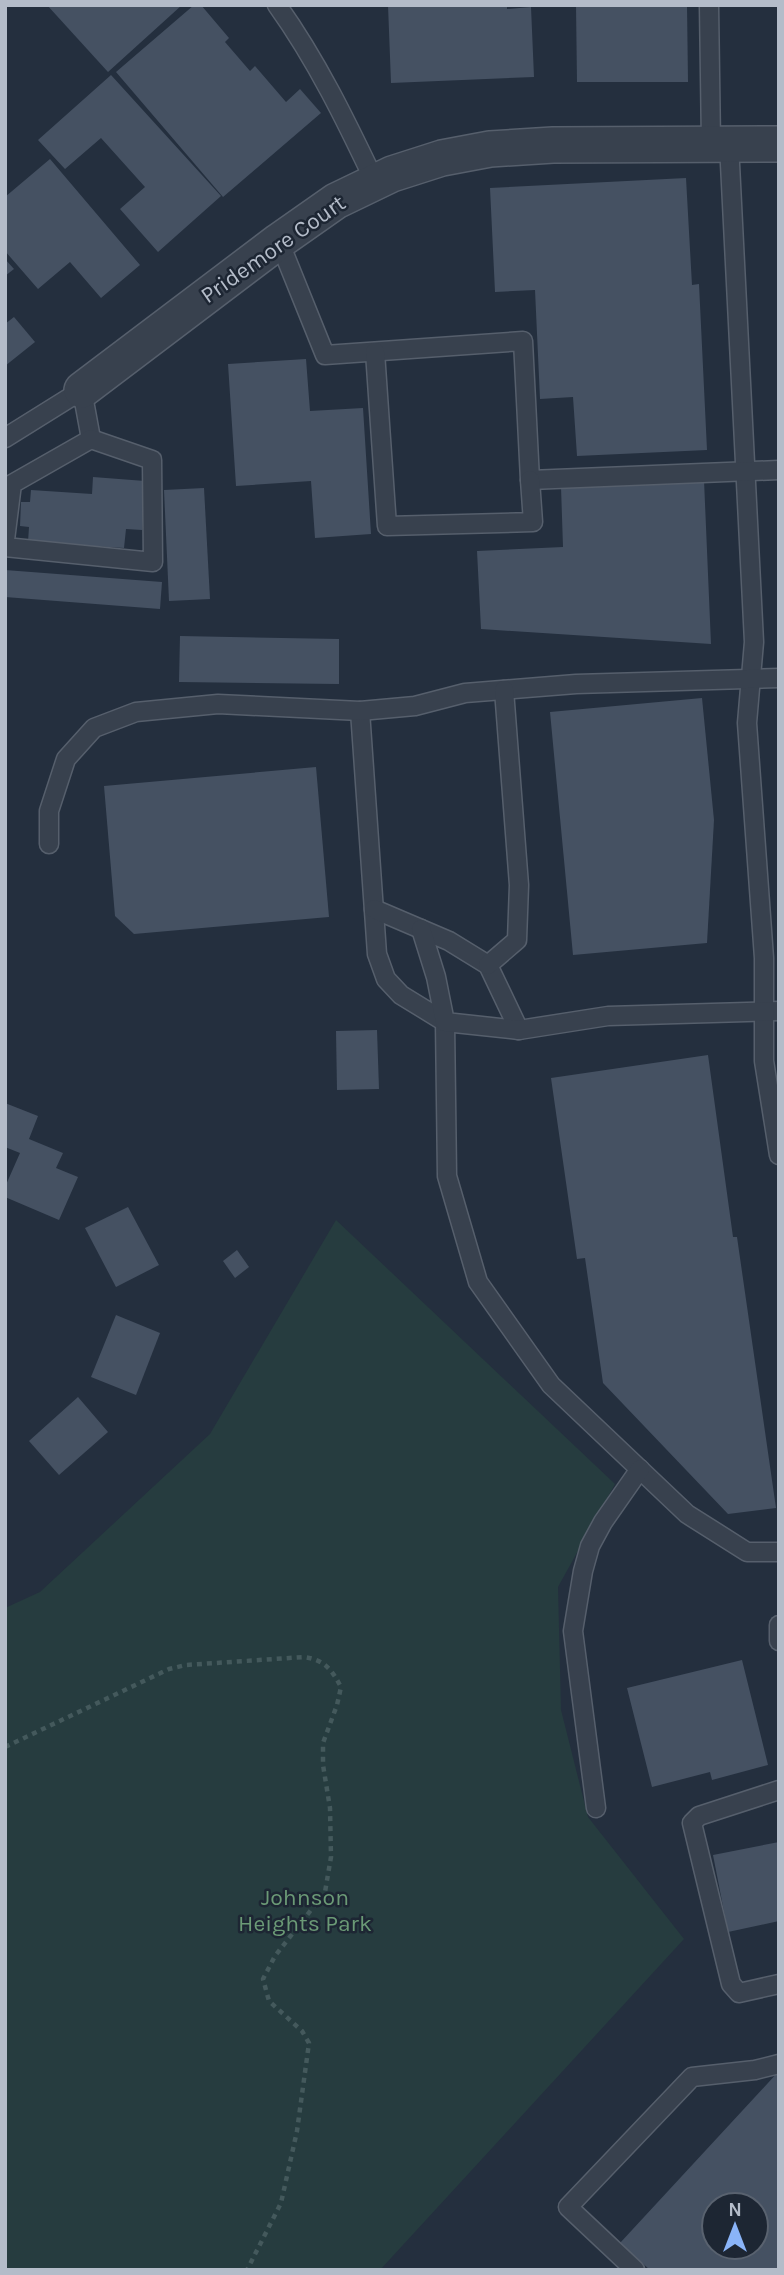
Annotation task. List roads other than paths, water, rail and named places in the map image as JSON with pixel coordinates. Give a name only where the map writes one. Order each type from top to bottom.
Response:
[{"type":"street","name":"Pridemore Court","points":[[82,390],[336,201],[392,174],[442,159],[490,149],[553,145],[779,144]]},
{"type":"lane","points":[[276,5],[303,42],[338,103],[375,183]]},
{"type":"lane","points":[[709,5],[746,471],[754,642],[747,723],[764,958],[771,1012],[764,1061],[779,1155]]},
{"type":"lane","points":[[279,241],[325,355],[523,341],[533,522],[387,526],[375,352]]},
{"type":"lane","points":[[5,438],[82,390],[91,439]]},
{"type":"lane","points":[[5,540],[12,484],[91,439],[152,460],[153,562],[5,547]]},
{"type":"lane","points":[[530,480],[779,470]]},
{"type":"lane","points":[[49,844],[49,811],[66,759],[94,728],[136,712],[218,704],[360,711],[415,706],[465,693],[576,684],[779,678]]},
{"type":"lane","points":[[488,965],[517,940],[519,885],[504,690]]},
{"type":"lane","points":[[360,711],[377,954],[386,979],[401,995],[445,1022],[519,1030],[608,1016],[771,1012]]},
{"type":"lane","points":[[374,909],[449,941],[488,965],[519,1030]]},
{"type":"lane","points":[[421,929],[436,977],[445,1022],[447,1176],[478,1282],[551,1385],[687,1514],[747,1552],[779,1552]]},
{"type":"lane","points":[[596,1808],[573,1631],[590,1546],[603,1522],[640,1469]]},
{"type":"lane","points":[[779,1625],[779,1641]]},
{"type":"lane","points":[[779,1790],[698,1816],[692,1823],[731,1984],[739,1993],[779,1984]]},
{"type":"lane","points":[[635,2270],[568,2207],[692,2077],[755,2070],[779,2064]]},
{"type":"park label","name":"Johnson Heights Park","points":[[305,1910]]}]
